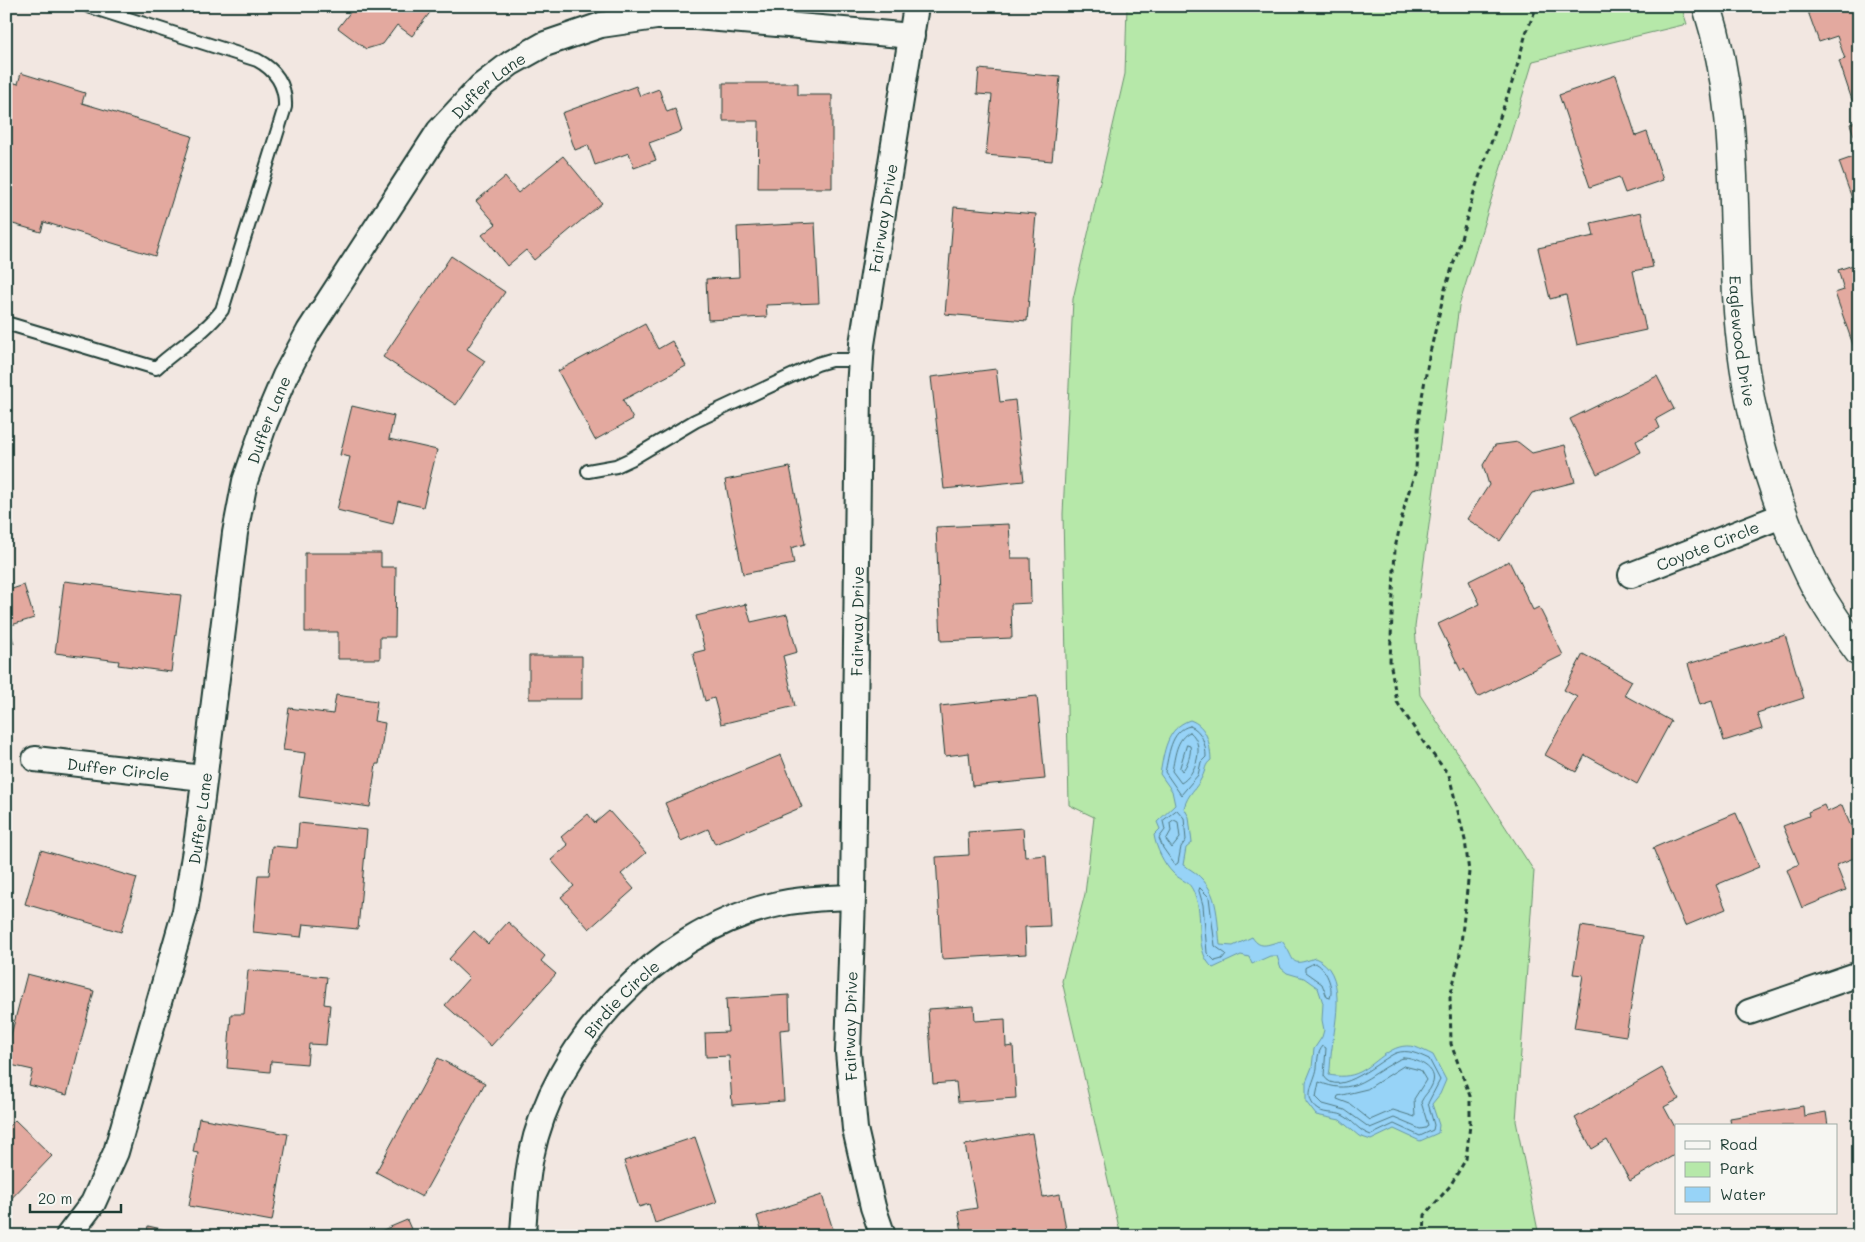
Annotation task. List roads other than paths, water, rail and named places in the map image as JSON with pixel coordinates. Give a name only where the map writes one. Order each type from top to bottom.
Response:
[{"type":"main road","name":"Eaglewood Drive","points":[[1708,6],[1721,58],[1732,136],[1737,295],[1744,372],[1760,440],[1784,516],[1810,576],[1859,652]]},
{"type":"street","name":"Fairway Drive","points":[[883,1236],[863,1170],[855,1129],[848,1052],[853,897],[861,360],[916,6]]},
{"type":"street","name":"Duffer Lane","points":[[68,1236],[81,1222],[104,1184],[124,1124],[185,911],[196,846],[235,533],[245,481],[265,423],[285,376],[309,331],[439,131],[481,86],[510,63],[575,32],[625,20],[696,18],[912,36]]},
{"type":"street","name":"Coyote Circle","points":[[1631,574],[1784,516]]},
{"type":"street","name":"Duffer Circle","points":[[35,759],[203,778]]},
{"type":"street","name":"Birdie Circle","points":[[523,1232],[531,1157],[553,1093],[570,1060],[593,1027],[619,996],[676,948],[738,917],[768,906],[800,900],[853,897]]},
{"type":"street","points":[[1749,1012],[1859,974]]},
{"type":"lane","points":[[6,323],[156,368],[171,353],[204,330],[222,310],[285,107],[284,88],[266,64],[88,6]]},
{"type":"lane","points":[[588,471],[616,466],[631,460],[695,421],[817,364],[831,360],[861,360]]},
{"type":"water","points":[[1190,720],[1204,731],[1210,747],[1211,760],[1207,764],[1200,781],[1184,808],[1189,817],[1192,843],[1186,848],[1183,865],[1195,872],[1203,880],[1214,899],[1220,945],[1233,946],[1252,937],[1262,945],[1282,941],[1296,962],[1315,958],[1325,965],[1332,974],[1336,985],[1337,998],[1329,1075],[1344,1076],[1356,1074],[1399,1047],[1415,1047],[1433,1055],[1446,1080],[1440,1094],[1432,1104],[1439,1125],[1438,1133],[1420,1141],[1394,1129],[1371,1140],[1359,1136],[1340,1120],[1316,1115],[1306,1102],[1306,1082],[1312,1067],[1314,1049],[1324,1030],[1322,1020],[1323,1003],[1318,988],[1304,978],[1287,973],[1281,968],[1277,956],[1270,956],[1252,964],[1249,957],[1241,955],[1213,968],[1207,961],[1201,944],[1198,907],[1194,892],[1189,884],[1177,877],[1167,865],[1154,835],[1160,829],[1157,822],[1175,805],[1172,791],[1160,774],[1165,750],[1171,735],[1176,729]]}]
